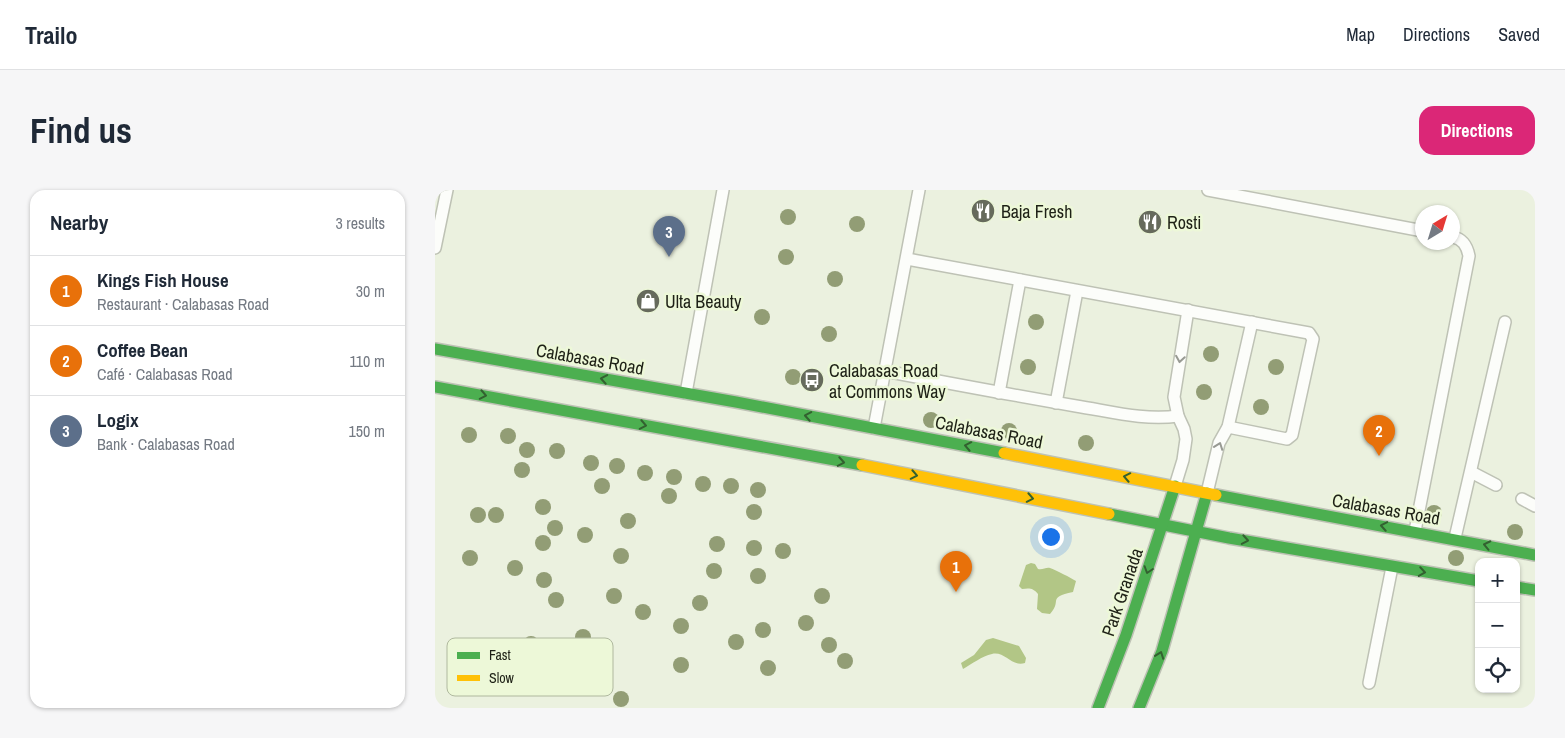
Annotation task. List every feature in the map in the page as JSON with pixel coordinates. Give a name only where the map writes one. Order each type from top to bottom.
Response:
[{"type":"main road","name":"Calabasas Road","points":[[435,349],[686,393],[873,433],[1175,486],[1455,538],[1535,555]]},
{"type":"main road","points":[[435,387],[867,461],[1197,531],[1475,580]]},
{"type":"main road","name":"Park Granada","points":[[1098,708],[1126,635],[1175,486]]},
{"type":"main road","points":[[1139,708],[1162,651],[1207,493]]},
{"type":"main road","points":[[1520,588],[1535,590]]},
{"type":"lane","points":[[435,248],[447,190]]},
{"type":"lane","points":[[686,393],[723,190]]},
{"type":"lane","points":[[873,433],[919,190]]},
{"type":"lane","points":[[1209,190],[1415,229]]},
{"type":"lane","points":[[1415,532],[1469,256],[1466,245],[1460,240]]},
{"type":"lane","points":[[907,259],[1309,332],[1313,339],[1292,435],[1287,439],[1228,427]]},
{"type":"lane","points":[[999,393],[1020,280]]},
{"type":"lane","points":[[1056,402],[1077,291]]},
{"type":"lane","points":[[1175,486],[1183,460],[1186,439],[1174,397],[1188,310]]},
{"type":"lane","points":[[1207,493],[1219,443],[1228,427],[1252,322]]},
{"type":"lane","points":[[1455,538],[1505,322]]},
{"type":"lane","points":[[885,371],[999,393],[1138,416],[1165,418],[1178,416]]},
{"type":"lane","points":[[1471,472],[1496,486]]},
{"type":"lane","points":[[1522,499],[1535,506]]},
{"type":"lane","points":[[1369,683],[1392,567]]},
{"type":"shaded area","points":[[1035,564],[1038,569],[1050,568],[1076,581],[1073,592],[1057,598],[1054,609],[1050,614],[1042,613],[1037,609],[1038,594],[1036,592],[1031,589],[1022,589],[1019,586],[1026,565]]},
{"type":"shaded area","points":[[993,638],[1019,646],[1026,658],[1025,663],[1016,663],[1001,655],[992,654],[981,658],[963,669],[961,663],[974,655],[986,640]]},
{"type":"traffic: fast","points":[[435,349],[736,402],[1004,453]]},
{"type":"traffic: fast","points":[[435,387],[862,465]]},
{"type":"traffic: fast","points":[[1098,708],[1126,635],[1175,486]]},
{"type":"traffic: fast","points":[[1139,708],[1162,651],[1207,493]]},
{"type":"traffic: fast","points":[[1216,495],[1535,555]]},
{"type":"traffic: fast","points":[[1109,514],[1229,538],[1475,580]]},
{"type":"traffic: fast","points":[[1520,588],[1535,590]]},
{"type":"traffic: slow","points":[[1004,453],[1216,495]]},
{"type":"traffic: slow","points":[[862,465],[1109,514]]},
{"type":"place","name":"Baja Fresh","points":[[983,211]]},
{"type":"place","name":"Rosti","points":[[1150,222]]},
{"type":"place","name":"Logix","points":[[669,257]]},
{"type":"place","name":"Ulta Beauty","points":[[648,301]]},
{"type":"place","name":"Calabasas Road at Commons Way","points":[[812,380]]},
{"type":"place","name":"Coffee Bean","points":[[1379,456]]},
{"type":"place","name":"Kings Fish House","points":[[956,592]]}]
